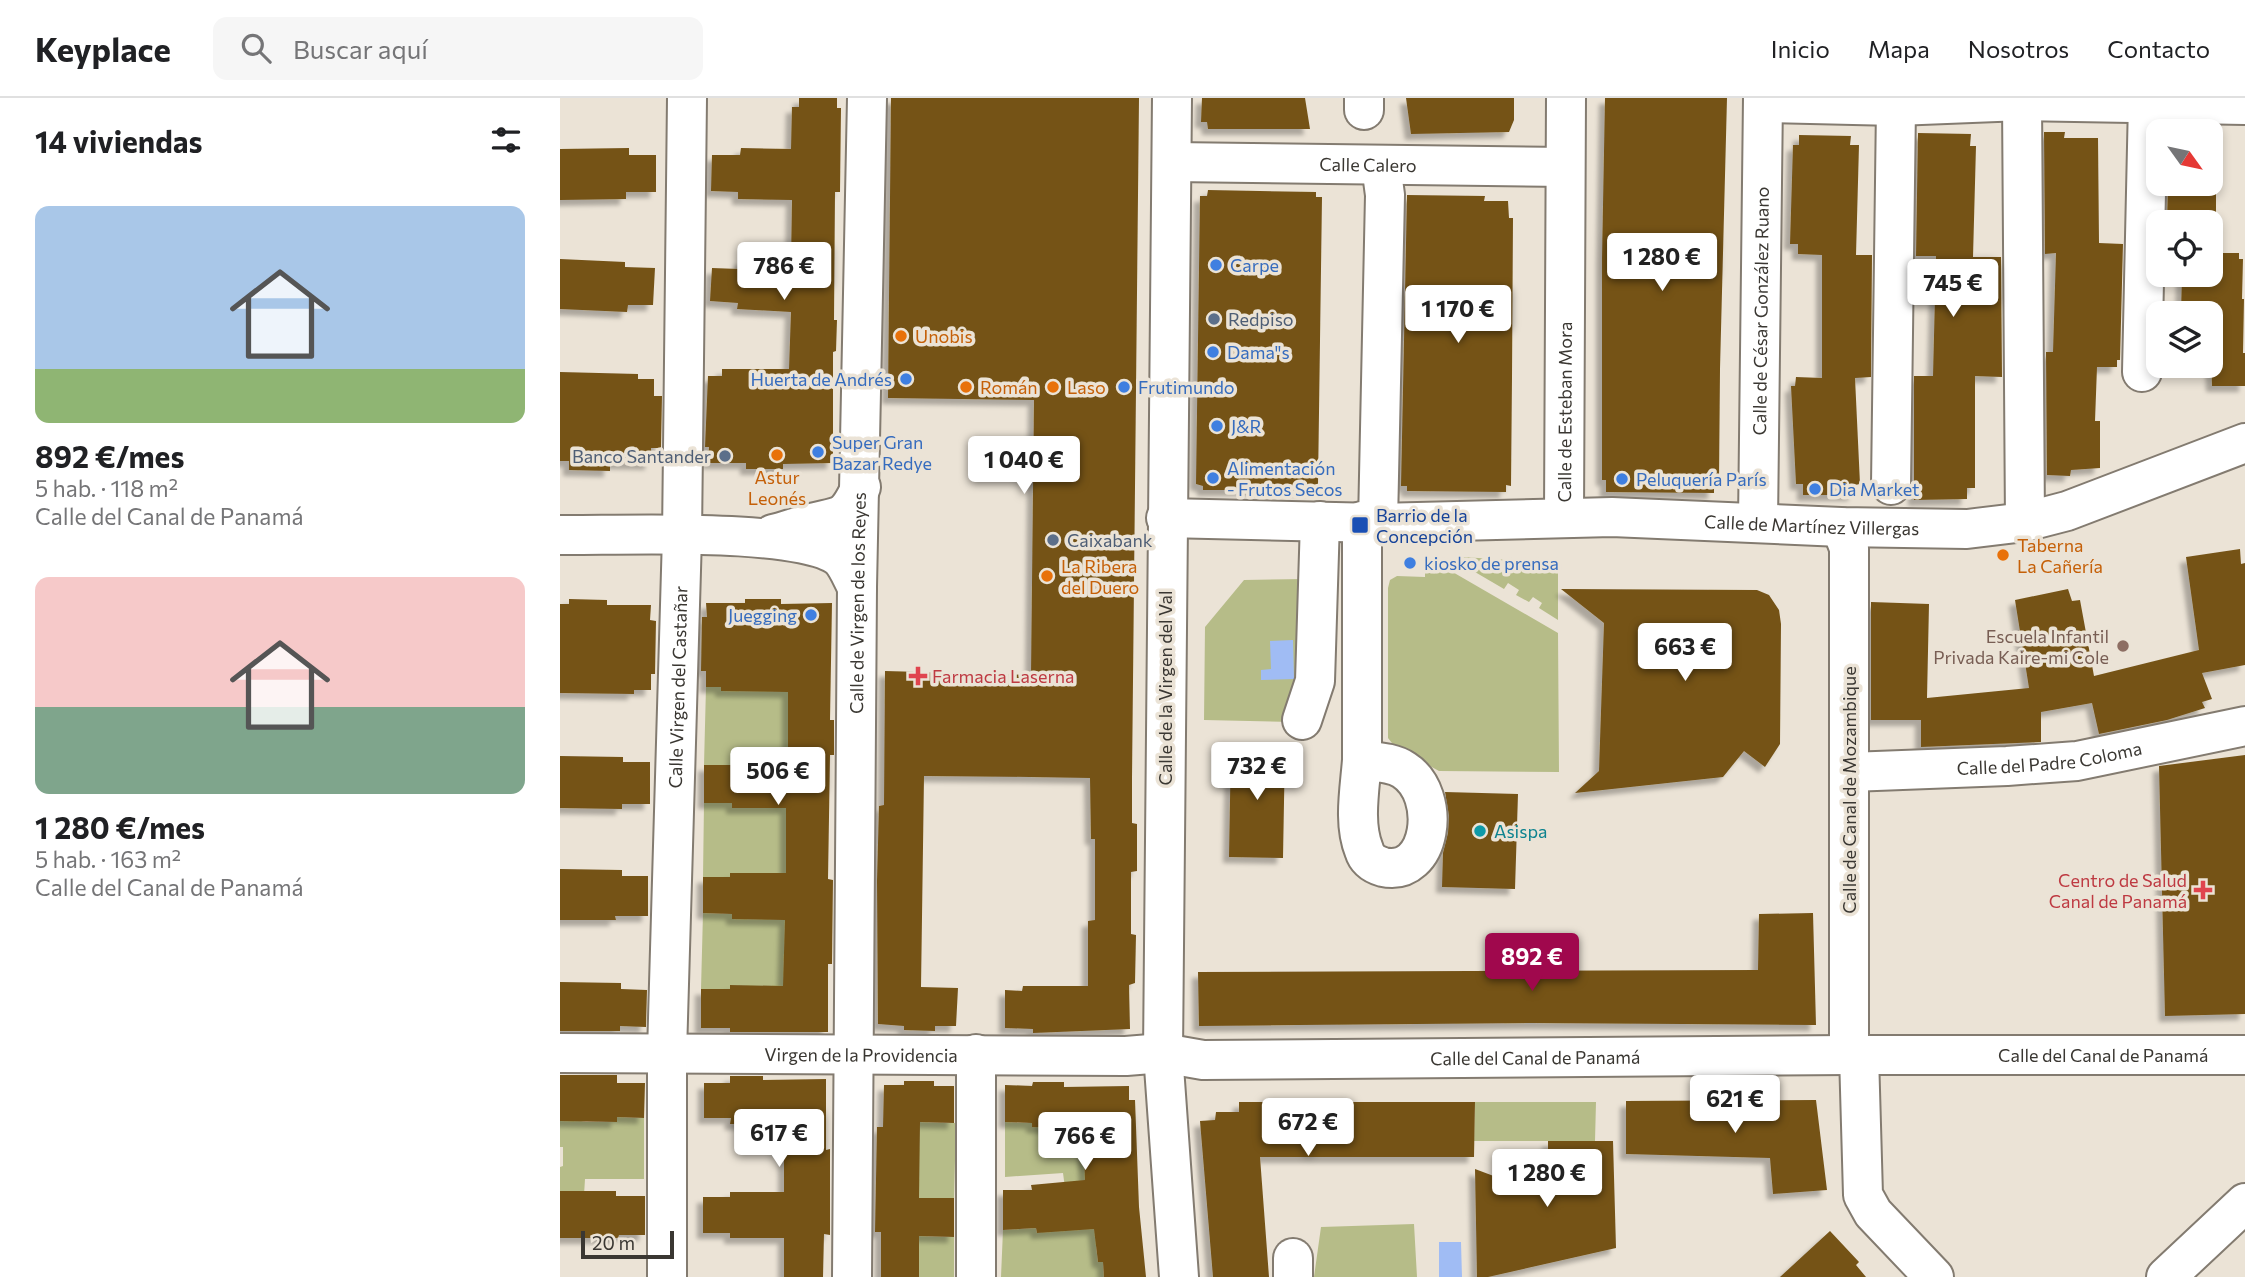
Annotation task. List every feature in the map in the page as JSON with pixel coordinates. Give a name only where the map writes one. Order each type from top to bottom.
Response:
[{"type":"street","name":"Calle Virgen del Castañar","points":[[667,1277],[667,1053],[682,536],[688,98]]},
{"type":"street","name":"Calle de Virgen de los Reyes","points":[[852,1277],[857,587],[867,98]]},
{"type":"street","name":"Calle de la Virgen del Val","points":[[1172,98],[1163,1053],[1179,1277]]},
{"type":"street","name":"Calle de Esteban Mora","points":[[1564,517],[1566,98]]},
{"type":"street","points":[[1763,100],[1896,106],[2022,102],[2245,105]]},
{"type":"street","name":"Calle de César González Ruano","points":[[1758,523],[1763,100]]},
{"type":"street","points":[[2022,102],[2025,522]]},
{"type":"street","points":[[2142,372],[2147,102]]},
{"type":"street","points":[[1891,485],[1896,106]]},
{"type":"street","name":"Calle Calero","points":[[1172,162],[1565,167]]},
{"type":"street","points":[[1362,760],[1385,195],[1381,165]]},
{"type":"street","name":"Calle de Martínez Villergas","points":[[1167,518],[1370,522],[1564,517],[1841,527],[1967,528],[2025,522],[2067,511],[2245,443]]},
{"type":"street","points":[[765,537],[841,517],[852,507],[861,487]]},
{"type":"street","points":[[1301,720],[1315,681],[1320,521]]},
{"type":"street","name":"Calle de Canal de Mozambique","points":[[1841,527],[1849,548],[1854,1055],[1863,1195],[1873,1213],[1934,1277]]},
{"type":"street","points":[[560,535],[765,537],[812,547],[840,558],[857,587]]},
{"type":"street","name":"Calle del Padre Coloma","points":[[1850,772],[2077,761],[2245,726]]},
{"type":"street","name":"Virgen de la Providencia","points":[[560,1053],[1126,1056],[1163,1053]]},
{"type":"street","name":"Calle del Canal de Panamá","points":[[1163,1053],[1203,1060],[2245,1055]]},
{"type":"street","points":[[976,1054],[976,1277]]},
{"type":"street","points":[[2166,1277],[2245,1203]]},
{"type":"green space","points":[[1425,556],[1558,633],[1559,772],[1439,771],[1395,747],[1388,738],[1388,588],[1390,580],[1397,576],[1425,577]]},
{"type":"green space","points":[[1462,557],[1558,563],[1558,620],[1539,608],[1542,603],[1533,597],[1529,602],[1516,595],[1519,590],[1508,583],[1504,589],[1463,565]]},
{"type":"green space","points":[[1305,579],[1294,722],[1204,720],[1205,627],[1244,580]]},
{"type":"green space","points":[[706,687],[722,687],[722,691],[793,688],[792,767],[765,761],[704,765]]},
{"type":"green space","points":[[791,802],[786,863],[791,877],[763,873],[730,873],[730,877],[703,877],[704,803],[732,803],[732,808],[764,808]]},
{"type":"green space","points":[[703,913],[790,915],[785,953],[790,991],[730,985],[730,989],[701,989]]},
{"type":"green space","points":[[1475,1102],[1596,1102],[1595,1141],[1474,1141]]},
{"type":"green space","points":[[560,1117],[586,1122],[617,1122],[617,1117],[644,1118],[644,1179],[585,1179],[584,1195],[560,1194],[563,1147],[560,1147]]},
{"type":"green space","points":[[917,1122],[956,1123],[954,1198],[919,1198]]},
{"type":"green space","points":[[1005,1122],[1063,1128],[1091,1124],[1095,1185],[1065,1188],[1063,1173],[1005,1177]]},
{"type":"green space","points":[[1098,1221],[1096,1246],[1098,1262],[1103,1262],[1104,1277],[1001,1277],[1003,1230],[1036,1228],[1037,1233]]},
{"type":"green space","points":[[1414,1224],[1417,1277],[1314,1277],[1321,1227]]},
{"type":"green space","points":[[917,1236],[954,1237],[954,1277],[919,1277]]},
{"type":"water","points":[[1293,640],[1294,679],[1261,680],[1261,670],[1271,669],[1270,641]]},
{"type":"water","points":[[1439,1242],[1461,1242],[1462,1277],[1439,1277]]},
{"type":"building","points":[[799,98],[837,98],[837,108],[841,108],[840,192],[835,192],[834,320],[837,320],[836,351],[833,352],[833,463],[783,464],[783,469],[746,469],[746,463],[708,463],[709,447],[705,447],[708,376],[722,376],[722,369],[789,369],[791,312],[737,309],[738,303],[710,301],[712,268],[739,269],[740,259],[791,262],[792,200],[738,199],[738,192],[711,191],[712,155],[740,155],[741,148],[791,149],[792,107],[799,107]]},
{"type":"building","points":[[891,98],[1139,98],[1132,778],[1132,823],[1137,824],[1137,871],[1131,872],[1131,934],[1136,935],[1135,983],[1129,985],[1130,1029],[1033,1033],[1033,1029],[1005,1028],[1005,990],[1022,991],[1023,986],[1088,986],[1088,921],[1095,920],[1095,839],[1091,839],[1090,778],[924,776],[921,987],[958,988],[956,1026],[935,1026],[935,1031],[904,1030],[904,1026],[878,1024],[877,881],[879,806],[884,805],[885,671],[1031,675],[1034,400],[888,398]]},
{"type":"building","points":[[1202,98],[1305,98],[1310,129],[1208,129],[1207,122],[1201,122]]},
{"type":"building","points":[[1406,98],[1514,98],[1514,120],[1509,132],[1411,134]]},
{"type":"building","points":[[1605,98],[1727,98],[1719,481],[1714,481],[1714,493],[1606,492],[1606,480],[1602,480]]},
{"type":"building","points":[[2044,132],[2065,132],[2064,138],[2098,138],[2099,243],[2123,244],[2120,360],[2117,360],[2117,367],[2097,367],[2095,421],[2100,421],[2100,468],[2071,470],[2070,476],[2047,475],[2046,352],[2053,352],[2056,253],[2045,254]]},
{"type":"building","points":[[1918,133],[1971,134],[1970,146],[1976,146],[1973,257],[2001,257],[2002,377],[1975,376],[1975,488],[1967,488],[1967,499],[1914,500],[1914,376],[1933,376],[1936,256],[1916,256]]},
{"type":"building","points":[[1799,135],[1851,136],[1850,145],[1859,145],[1856,255],[1872,255],[1871,377],[1855,378],[1860,484],[1855,485],[1854,495],[1803,495],[1803,484],[1796,484],[1791,386],[1795,386],[1796,377],[1822,378],[1822,255],[1798,254],[1798,244],[1790,244],[1793,145],[1799,145]]},
{"type":"building","points":[[629,148],[629,155],[656,155],[656,192],[626,192],[626,199],[560,200],[560,149]]},
{"type":"building","points":[[1208,190],[1316,192],[1316,197],[1322,197],[1318,484],[1312,485],[1312,490],[1203,490],[1203,486],[1196,484],[1200,196],[1207,196]]},
{"type":"building","points":[[1407,195],[1485,196],[1484,201],[1508,201],[1509,218],[1513,218],[1512,377],[1511,486],[1506,485],[1506,492],[1407,491],[1407,486],[1401,486]]},
{"type":"building","points":[[2168,196],[2216,196],[2216,210],[2167,210]]},
{"type":"building","points":[[2223,253],[2239,253],[2239,259],[2243,259],[2245,386],[2212,386],[2212,378],[2223,378],[2223,301],[2181,301],[2182,287],[2223,287]]},
{"type":"building","points":[[560,259],[625,262],[625,267],[655,268],[653,305],[628,305],[627,312],[560,309]]},
{"type":"building","points":[[560,372],[638,374],[638,379],[654,379],[654,396],[662,396],[661,448],[651,448],[651,464],[610,463],[610,471],[569,470],[569,461],[560,461]]},
{"type":"building","points":[[2240,549],[2241,564],[2245,563],[2245,665],[2202,673],[2212,699],[2202,702],[2205,708],[2167,720],[2099,734],[2092,703],[2041,712],[2041,742],[1921,747],[1921,720],[1871,720],[1871,602],[1929,604],[1927,698],[2029,688],[2015,600],[2068,589],[2072,601],[2080,600],[2094,676],[2199,650],[2186,557]]},
{"type":"building","points":[[1561,589],[1757,590],[1769,595],[1779,610],[1781,624],[1780,744],[1765,767],[1744,751],[1723,777],[1575,793],[1599,771],[1604,623]]},
{"type":"building","points":[[569,599],[607,600],[607,605],[651,605],[650,620],[656,621],[655,674],[651,674],[651,690],[634,690],[634,694],[560,693],[560,604],[569,604]]},
{"type":"building","points":[[745,599],[781,599],[781,604],[832,603],[830,720],[834,720],[834,755],[830,755],[828,879],[833,880],[832,964],[828,964],[828,1032],[730,1032],[730,1028],[701,1028],[701,989],[730,989],[730,985],[783,986],[785,920],[732,919],[732,914],[703,913],[703,877],[730,877],[730,873],[786,873],[786,808],[732,808],[732,803],[704,803],[704,765],[732,765],[733,761],[788,761],[788,692],[721,691],[721,687],[706,687],[706,671],[701,671],[702,617],[707,617],[706,603],[745,603]]},
{"type":"building","points":[[1231,745],[1285,746],[1283,858],[1229,857]]},
{"type":"building","name":"Centro de Salud Canal de Panamá","points":[[2245,755],[2245,1014],[2165,1016],[2159,766]]},
{"type":"building","points":[[560,756],[623,757],[623,762],[650,762],[650,804],[622,804],[622,809],[560,808]]},
{"type":"building","name":"Asispa","points":[[1445,792],[1518,794],[1515,889],[1442,887],[1443,853],[1449,816]]},
{"type":"building","points":[[560,869],[622,870],[622,876],[648,876],[648,916],[615,916],[616,920],[560,920]]},
{"type":"building","points":[[1813,913],[1816,1025],[1533,1023],[1199,1026],[1198,972],[1758,970],[1759,914]]},
{"type":"building","points":[[560,982],[621,983],[621,989],[647,990],[646,1027],[620,1026],[620,1031],[560,1031]]},
{"type":"building","points":[[560,1075],[617,1075],[617,1083],[645,1083],[644,1118],[617,1117],[617,1122],[560,1121]]},
{"type":"building","points":[[730,1076],[763,1076],[763,1080],[826,1079],[826,1150],[830,1149],[830,1235],[824,1234],[823,1277],[784,1277],[784,1238],[730,1238],[730,1233],[703,1233],[703,1197],[730,1197],[730,1192],[784,1192],[784,1125],[730,1124],[731,1118],[704,1118],[704,1083],[730,1083]]},
{"type":"building","points":[[904,1081],[934,1081],[934,1086],[954,1086],[954,1123],[920,1122],[919,1198],[954,1198],[954,1237],[919,1236],[919,1277],[881,1277],[881,1232],[875,1232],[877,1127],[883,1127],[884,1085],[904,1085]]},
{"type":"building","points":[[1033,1082],[1064,1082],[1064,1087],[1129,1086],[1129,1100],[1135,1100],[1139,1207],[1146,1277],[1104,1277],[1103,1262],[1098,1262],[1094,1229],[1037,1233],[1036,1228],[1003,1230],[1003,1190],[1032,1190],[1031,1185],[1085,1180],[1083,1129],[1032,1127],[1032,1123],[1005,1122],[1005,1085],[1032,1086]]},
{"type":"building","points":[[1816,1100],[1827,1190],[1773,1194],[1770,1158],[1626,1154],[1626,1101]]},
{"type":"building","points":[[1239,1102],[1475,1102],[1474,1157],[1260,1157],[1269,1277],[1213,1277],[1200,1121],[1215,1120],[1216,1112],[1239,1112]]},
{"type":"building","points":[[1548,1141],[1613,1141],[1616,1248],[1488,1277],[1477,1277],[1475,1169],[1507,1181],[1525,1160],[1548,1149]]},
{"type":"building","points":[[560,1191],[616,1191],[616,1196],[645,1196],[645,1235],[560,1238]]},
{"type":"building","points":[[1830,1231],[1859,1262],[1856,1265],[1866,1277],[1780,1277]]},
{"type":"place","name":"Carpe","points":[[1216,265]]},
{"type":"place","name":"Redpiso","points":[[1214,319]]},
{"type":"place","name":"Unobis","points":[[901,336]]},
{"type":"place","name":"Dama\"s","points":[[1213,352]]},
{"type":"place","name":"Huerta de Andrés","points":[[906,379]]},
{"type":"place","name":"Román","points":[[966,387]]},
{"type":"place","name":"Laso","points":[[1053,387]]},
{"type":"place","name":"Frutimundo","points":[[1124,387]]},
{"type":"place","name":"J&R","points":[[1217,426]]},
{"type":"place","name":"Super Gran Bazar Redye","points":[[818,452]]},
{"type":"place","name":"Astur Leonés","points":[[777,455]]},
{"type":"place","name":"Banco Santander","points":[[725,456]]},
{"type":"place","name":"Alimentación - Frutos Secos","points":[[1213,478]]},
{"type":"place","name":"Peluquería París","points":[[1622,479]]},
{"type":"place","name":"Dia Market","points":[[1815,489]]},
{"type":"place","name":"Barrio de la Concepción","points":[[1360,525]]},
{"type":"place","name":"Caixabank","points":[[1053,540]]},
{"type":"place","name":"Taberna La Cañería","points":[[2003,555]]},
{"type":"place","name":"kiosko de prensa","points":[[1410,563]]},
{"type":"place","name":"La Ribera del Duero","points":[[1047,576]]},
{"type":"place","name":"Juegging","points":[[811,615]]},
{"type":"place","name":"Escuela Infantil Privada Kaire-mi Cole","points":[[2123,646]]},
{"type":"place","name":"Farmacia Laserna","points":[[918,676]]},
{"type":"place","name":"Asispa","points":[[1480,831]]},
{"type":"place","name":"Centro de Salud Canal de Panamá","points":[[2203,890]]}]
